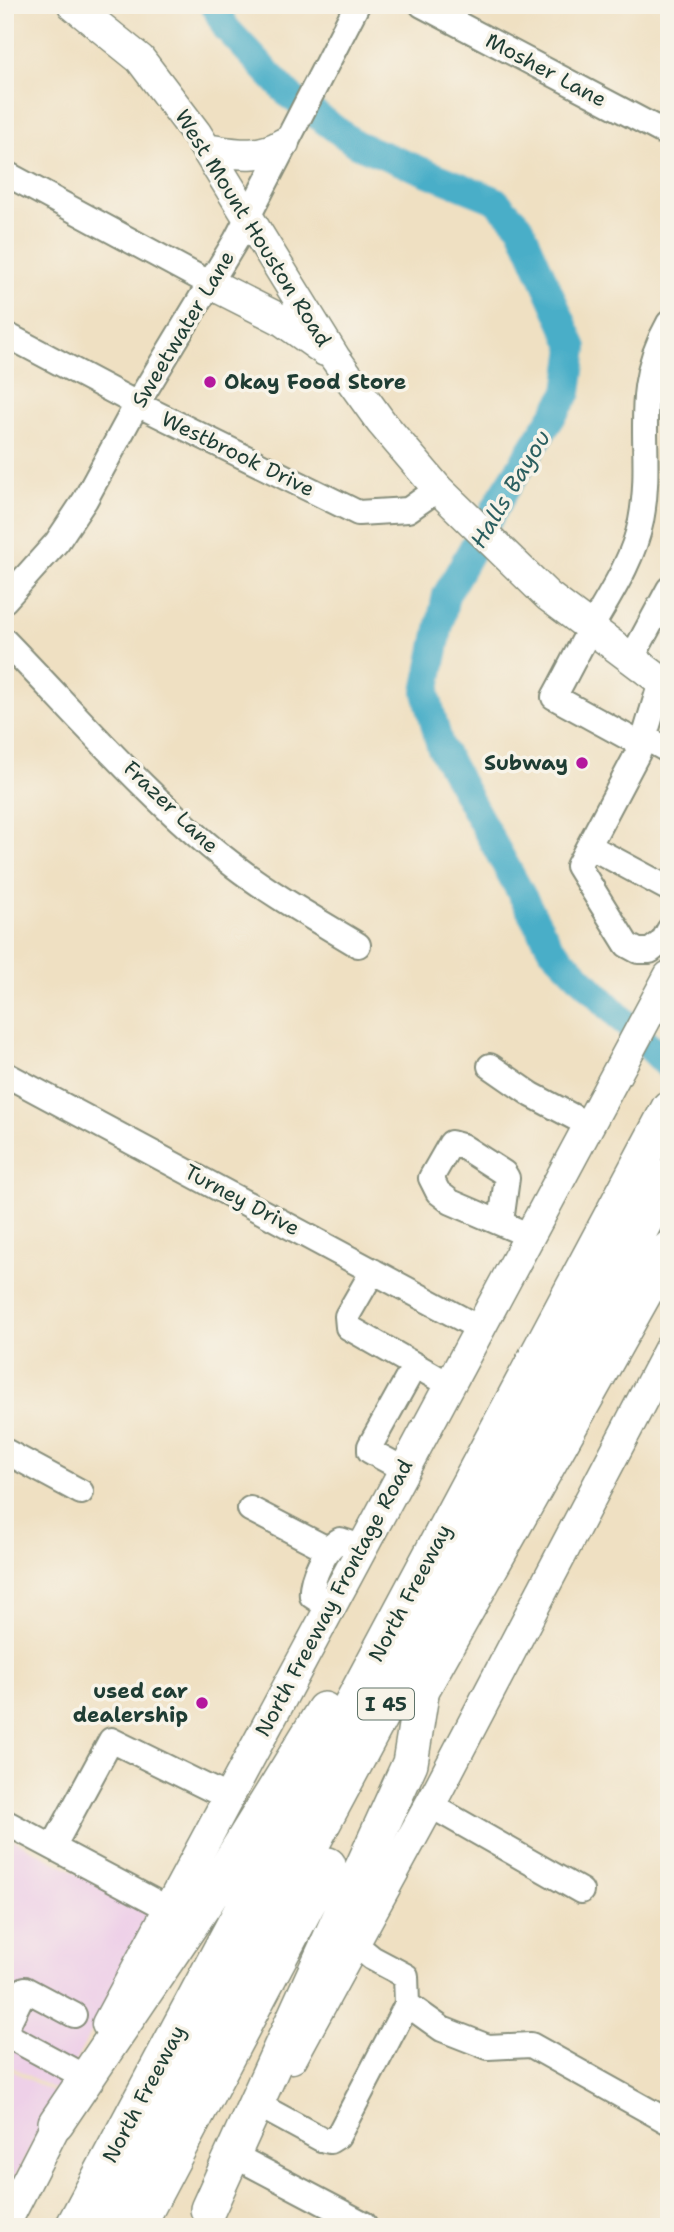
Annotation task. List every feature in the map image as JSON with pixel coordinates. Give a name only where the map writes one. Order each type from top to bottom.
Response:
[{"type":"highway","name":"North Freeway","points":[[107,2227],[658,1174],[669,1108]]},
{"type":"highway","name":"North Freeway","points":[[73,2227],[392,1626],[658,1174]]},
{"type":"highway","name":"I 45","points":[[136,2227],[422,1688],[669,1249]]},
{"type":"highway","points":[[57,2123],[207,1899],[345,1674],[392,1626]]},
{"type":"highway","points":[[203,2218],[410,1763],[422,1688]]},
{"type":"main road","name":"West Mount Houston Road","points":[[73,5],[140,59],[201,141],[335,358],[381,422],[443,494],[588,634],[666,687]]},
{"type":"main road","points":[[201,141],[253,154],[284,143]]},
{"type":"main road","points":[[211,284],[280,319],[335,358]]},
{"type":"main road","name":"North Freeway Frontage Road","points":[[10,2205],[57,2123],[227,1797],[330,1577],[361,1547],[664,985]]},
{"type":"main road","points":[[203,2218],[430,1805],[669,1349]]},
{"type":"street","name":"Sweetwater Lane","points":[[5,600],[57,542],[85,500],[137,404],[211,284],[249,215],[357,5]]},
{"type":"street","name":"Mosher Lane","points":[[422,5],[669,135]]},
{"type":"street","points":[[5,173],[211,284]]},
{"type":"street","points":[[669,323],[649,367],[644,394],[646,486],[640,523],[629,556],[554,697],[644,742],[669,751]]},
{"type":"street","name":"Westbrook Drive","points":[[5,334],[137,404],[358,513],[408,510],[443,494]]},
{"type":"street","points":[[635,652],[666,602]]},
{"type":"street","name":"Frazer Lane","points":[[5,641],[171,810],[232,864],[288,903],[358,945]]},
{"type":"street","points":[[666,687],[644,742],[578,866],[627,945],[638,951],[650,951],[663,941],[669,930]]},
{"type":"street","points":[[589,846],[669,889]]},
{"type":"street","points":[[490,1066],[532,1095],[587,1124]]},
{"type":"street","name":"Turney Drive","points":[[5,1074],[479,1328]]},
{"type":"street","points":[[501,1222],[528,1235]]},
{"type":"street","points":[[373,1270],[348,1316],[348,1327],[448,1384]]},
{"type":"street","points":[[403,1469],[370,1451],[370,1446],[415,1365]]},
{"type":"street","points":[[5,1451],[81,1492]]},
{"type":"street","points":[[250,1509],[330,1577]]},
{"type":"street","points":[[53,1847],[111,1740],[227,1797]]},
{"type":"street","points":[[430,1805],[581,1891]]},
{"type":"street","points":[[5,1822],[167,1908]]},
{"type":"street","points":[[264,2108],[321,2139],[330,2141],[338,2136],[407,2004],[406,1976],[372,1958],[355,1944]]},
{"type":"street","points":[[74,2015],[25,1989],[5,2032],[81,2075]]},
{"type":"street","points":[[407,2004],[442,2029],[488,2047],[531,2045],[669,2122]]},
{"type":"street","points":[[237,2157],[364,2224]]},
{"type":"shaded area","points":[[8,1837],[154,1913],[59,2092],[5,2063],[5,1843]]},
{"type":"shaded area","points":[[5,2067],[58,2095],[5,2195]]},
{"type":"waterway","name":"Halls Bayou","points":[[214,5],[226,28],[290,96],[356,144],[495,200],[520,226],[574,348],[568,392],[503,494],[446,595],[426,692],[440,746],[551,948],[669,1067]]},
{"type":"place","name":"Okay Food Store","points":[[210,382]]},
{"type":"place","name":"Subway","points":[[582,763]]},
{"type":"place","name":"used car dealership","points":[[202,1703]]}]
